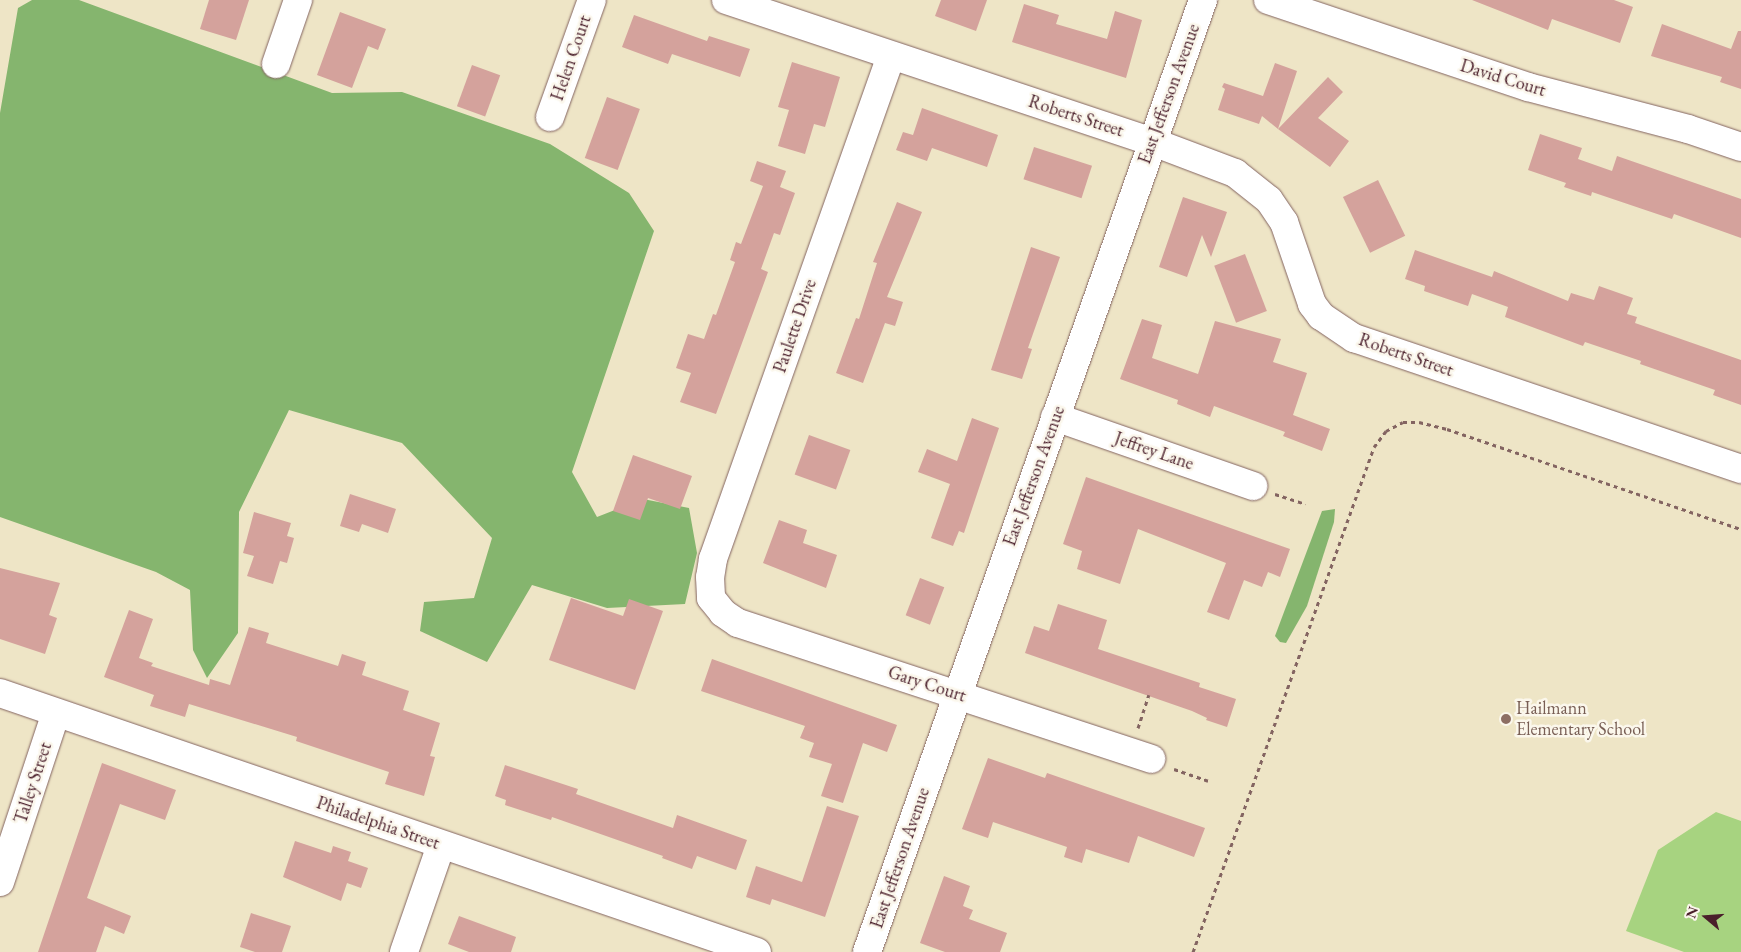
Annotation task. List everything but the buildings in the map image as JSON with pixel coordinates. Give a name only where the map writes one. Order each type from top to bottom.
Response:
[{"type":"street","points":[[276,64],[298,0]]},
{"type":"street","name":"Helen Court","points":[[550,117],[592,0]]},
{"type":"street","name":"Roberts Street","points":[[726,0],[1153,142],[1235,173],[1270,200],[1284,222],[1312,304],[1321,316],[1354,338],[1741,469]]},
{"type":"street","name":"East Jefferson Avenue","points":[[867,952],[1203,0]]},
{"type":"street","name":"David Court","points":[[1268,0],[1528,87],[1688,129],[1741,147]]},
{"type":"street","name":"Paulette Drive","points":[[711,598],[710,578],[713,559],[891,56]]},
{"type":"street","name":"Jeffrey Lane","points":[[1055,417],[1253,486]]},
{"type":"street","name":"Gary Court","points":[[711,598],[723,613],[738,623],[1151,759]]},
{"type":"street","name":"Philadelphia Street","points":[[0,693],[756,952]]},
{"type":"street","name":"Talley Street","points":[[0,882],[56,713]]},
{"type":"street","points":[[404,952],[441,845]]},
{"type":"path","points":[[1193,952],[1374,447],[1386,431],[1403,422],[1420,422],[1741,529]]},
{"type":"path","points":[[1279,495],[1305,504]]},
{"type":"path","points":[[1138,730],[1149,696]]},
{"type":"path","points":[[1151,759],[1208,781]]},
{"type":"green space","points":[[32,0],[79,0],[332,93],[402,92],[550,144],[629,193],[654,231],[572,472],[597,517],[643,499],[689,508],[697,553],[685,604],[607,608],[532,585],[487,662],[420,631],[424,602],[474,598],[492,538],[402,443],[289,410],[239,512],[238,633],[207,678],[193,650],[190,590],[156,572],[0,517],[0,113],[18,8]]},
{"type":"green space","points":[[1335,509],[1334,522],[1307,606],[1286,643],[1280,642],[1275,636],[1322,511]]},
{"type":"green space","points":[[1716,812],[1741,821],[1741,952],[1684,952],[1626,931],[1658,850]]},
{"type":"place","name":"Hailmann Elementary School","points":[[1506,719]]}]
